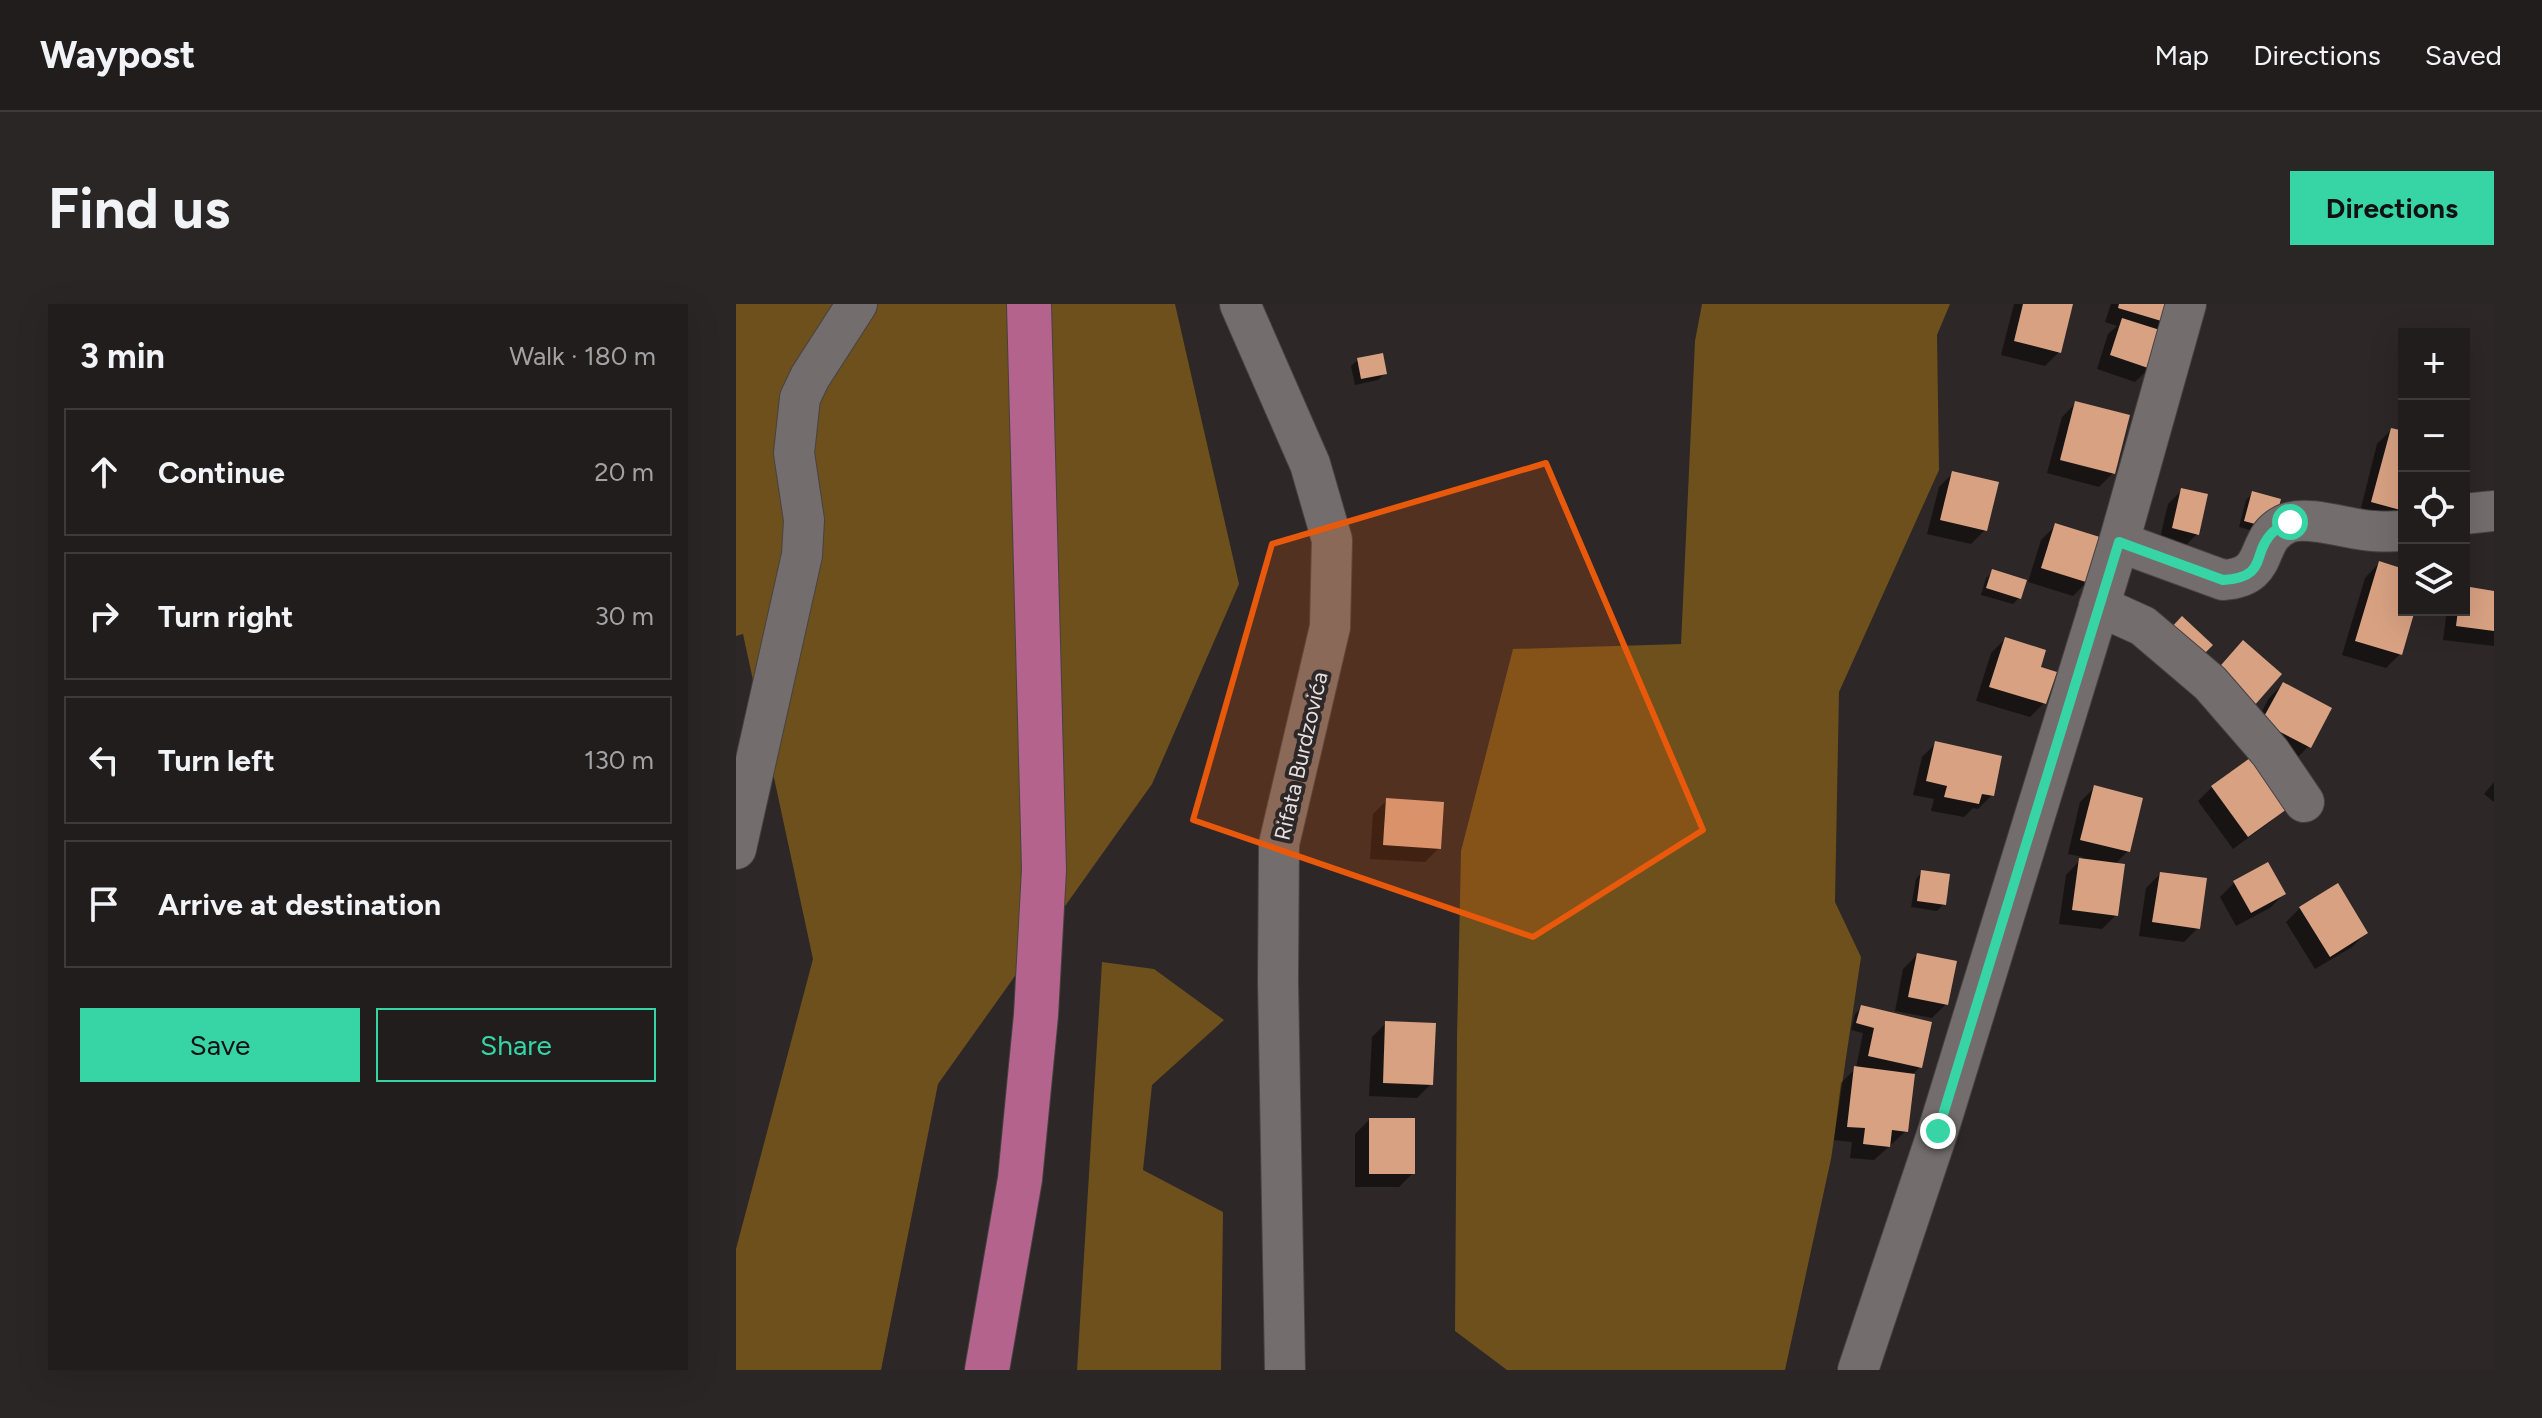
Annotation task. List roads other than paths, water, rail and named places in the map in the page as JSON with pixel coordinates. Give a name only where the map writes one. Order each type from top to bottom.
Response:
[{"type":"main road","points":[[987,1370],[1020,1179],[1036,1015],[1044,870],[1029,304]]},
{"type":"street","points":[[736,849],[802,555],[804,520],[794,453],[800,398],[857,304]]},
{"type":"street","name":"Rifata Burdzovića","points":[[1240,304],[1310,464],[1332,540],[1330,627],[1279,844],[1278,981],[1285,1370]]},
{"type":"street","points":[[1858,1370],[1938,1131],[2119,542],[2186,304]]},
{"type":"street","points":[[2470,513],[2494,511]]},
{"type":"street","points":[[2119,542],[2223,580],[2241,579],[2255,568],[2271,533],[2290,522],[2398,531]]},
{"type":"street","points":[[2099,606],[2143,626],[2210,683],[2270,752],[2304,802]]}]
